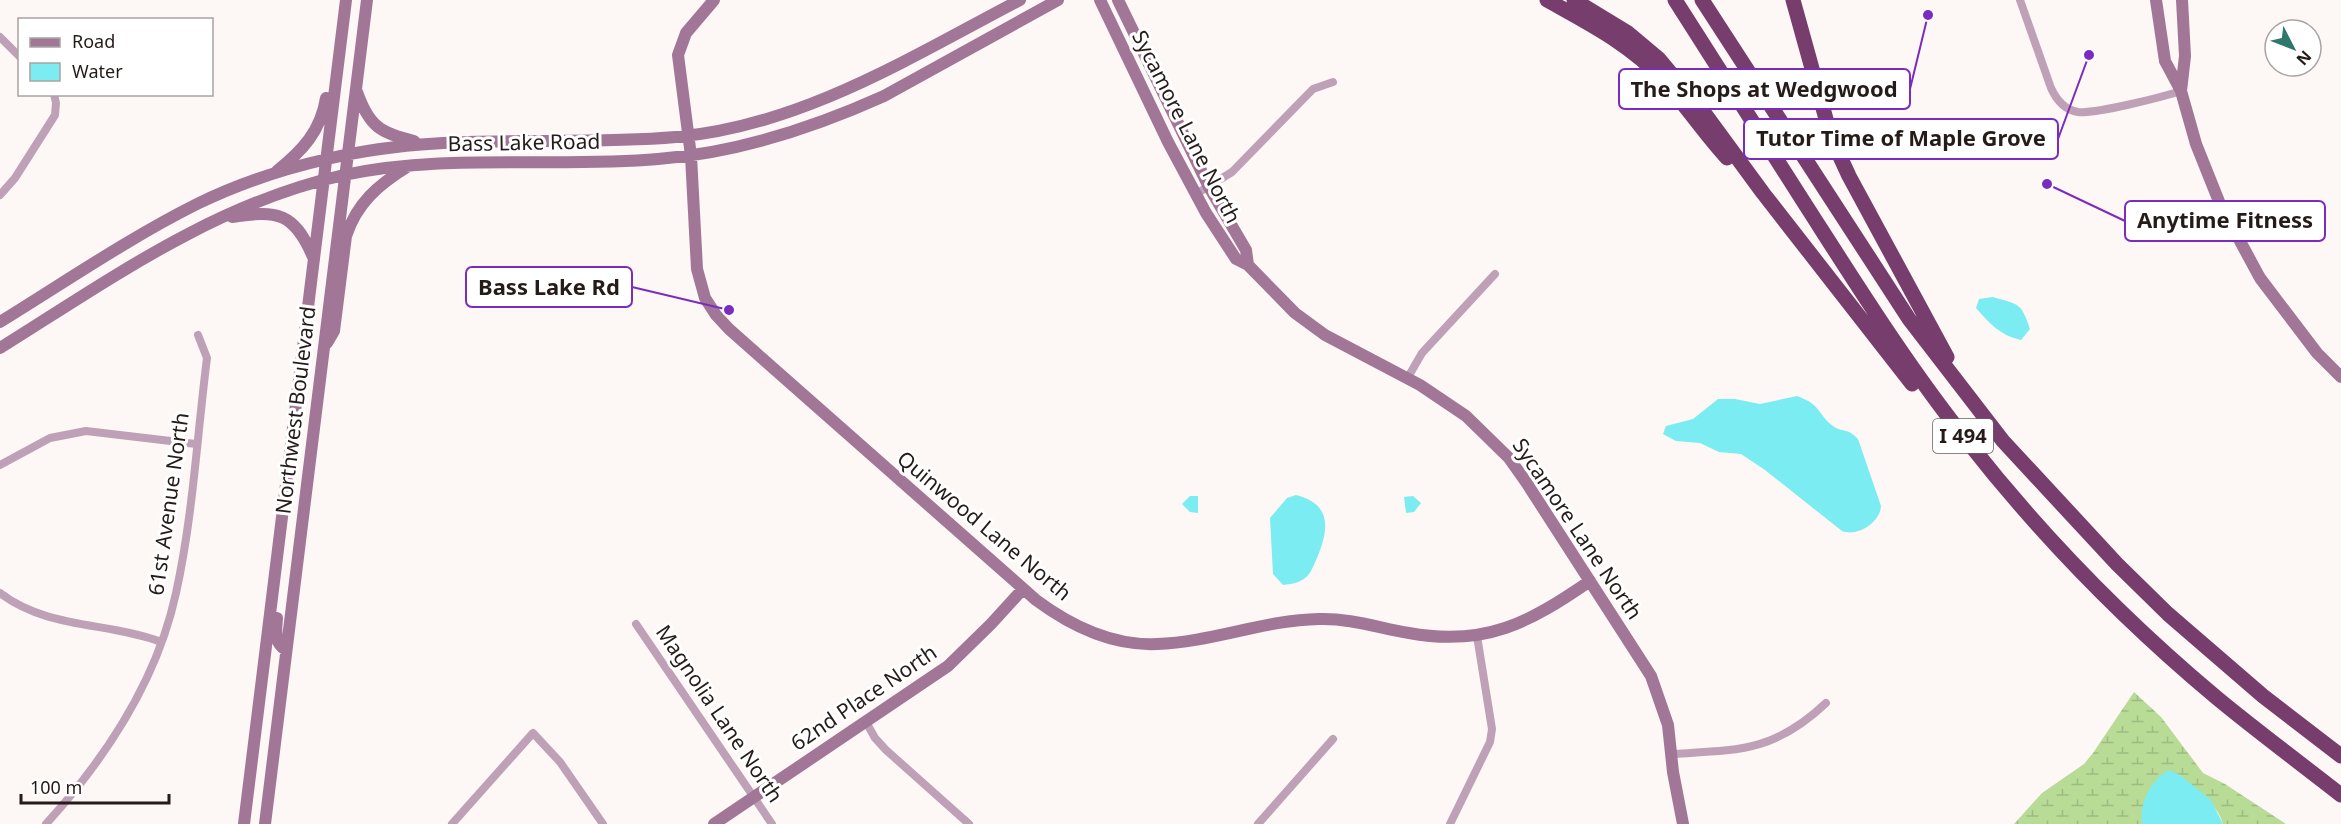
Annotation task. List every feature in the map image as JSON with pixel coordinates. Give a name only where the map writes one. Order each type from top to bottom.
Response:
[{"type":"highway","points":[[1547,0],[1624,45],[1642,59],[1663,80],[1722,153],[1762,193]]},
{"type":"highway","points":[[1574,0],[1628,33],[1659,59],[1705,114],[1762,193],[1954,437],[2036,522]]},
{"type":"highway","name":"I 494","points":[[1675,0],[1871,307],[1918,376],[1968,443],[2078,568],[2177,663],[2217,698],[2341,795]]},
{"type":"highway","name":"I 494","points":[[1702,0],[1909,319],[1972,404],[2041,485],[2145,592],[2228,667],[2341,756]]},
{"type":"highway","points":[[1793,0],[1826,120],[1844,166],[1972,404]]},
{"type":"main road","name":"Northwest Boulevard","points":[[244,824],[344,0]]},
{"type":"main road","points":[[271,175],[298,153],[319,125],[325,102],[336,11],[344,0]]},
{"type":"main road","name":"Northwest Boulevard","points":[[265,824],[368,0]]},
{"type":"main road","name":"Quinwood Lane North","points":[[714,0],[686,33],[678,56],[691,156],[697,269],[705,298],[716,315],[1023,589],[1055,614],[1082,629],[1107,637],[1154,644],[1274,623],[1318,619],[1348,620],[1429,637],[1452,638],[1498,632],[1521,622],[1590,581]]},
{"type":"main road","name":"Bass Lake Road","points":[[0,322],[189,209],[271,175],[348,154],[421,143],[461,141],[539,143],[689,135],[751,124],[836,95],[1020,0]]},
{"type":"main road","name":"Bass Lake Road","points":[[0,348],[149,256],[216,219],[271,196],[345,175],[411,165],[632,161],[721,151],[802,128],[884,96],[1058,0]]},
{"type":"main road","name":"Sycamore Lane North","points":[[1100,0],[1168,142],[1220,236],[1236,259],[1248,265],[1295,314],[1348,349],[1442,398],[1466,416],[1509,458],[1651,676],[1666,716],[1677,800],[1683,824]]},
{"type":"main road","name":"Sycamore Lane North","points":[[1118,0],[1209,187],[1246,250],[1248,265]]},
{"type":"main road","points":[[2156,0],[2165,61],[2181,90],[2206,174],[2220,204],[2260,279],[2317,353],[2341,377]]},
{"type":"main road","points":[[2181,90],[2185,56],[2182,0]]},
{"type":"main road","points":[[356,90],[364,111],[377,128],[386,133],[421,143]]},
{"type":"main road","points":[[323,349],[334,331],[346,236],[352,220],[376,187],[411,165]]},
{"type":"main road","points":[[216,219],[256,213],[278,215],[302,234],[314,259]]},
{"type":"main road","points":[[286,650],[279,644],[276,634],[294,492],[289,468]]},
{"type":"main road","name":"62nd Place North","points":[[714,824],[948,666],[1023,589]]},
{"type":"street","points":[[2020,0],[2051,88],[2057,101],[2065,106],[2077,112],[2090,111],[2165,96],[2181,90]]},
{"type":"street","points":[[0,37],[18,55]]},
{"type":"street","points":[[1196,194],[1242,163],[1313,89],[1334,82]]},
{"type":"street","points":[[0,195],[15,178],[50,125],[55,115],[55,99]]},
{"type":"street","points":[[1407,379],[1422,353],[1495,274]]},
{"type":"street","name":"61st Avenue North","points":[[46,824],[98,762],[123,723],[144,683],[161,642],[176,594],[207,358],[198,335]]},
{"type":"street","points":[[0,465],[50,438],[86,430],[196,444]]},
{"type":"street","points":[[0,593],[26,610],[52,618],[121,629],[161,642]]},
{"type":"street","name":"Magnolia Lane North","points":[[636,624],[772,824]]},
{"type":"street","points":[[1450,824],[1490,742],[1492,729],[1477,636]]},
{"type":"street","points":[[1672,754],[1716,752],[1764,743],[1794,730],[1826,703]]},
{"type":"street","points":[[866,722],[875,738],[886,750],[969,824]]},
{"type":"street","points":[[452,824],[533,733],[560,762],[603,824]]},
{"type":"street","points":[[1258,824],[1333,739]]},
{"type":"green space","points":[[2134,692],[2161,717],[2203,773],[2225,784],[2286,824],[2223,824],[2211,803],[2180,775],[2142,818],[2142,824],[2014,824],[2042,793],[2084,764]]},
{"type":"water","points":[[1993,297],[2014,304],[2021,309],[2030,329],[2021,340],[2001,332],[1976,308],[1979,299]]},
{"type":"water","points":[[1797,396],[1815,406],[1833,426],[1848,431],[1858,439],[1881,506],[1877,518],[1867,527],[1854,532],[1842,531],[1765,470],[1741,454],[1719,452],[1700,443],[1676,441],[1663,434],[1666,426],[1693,419],[1718,399],[1735,399],[1760,404]]},
{"type":"water","points":[[1296,495],[1308,499],[1322,511],[1324,537],[1317,558],[1307,576],[1298,582],[1283,585],[1273,574],[1270,518],[1287,498]]},
{"type":"water","points":[[1190,496],[1198,496],[1198,513],[1190,512],[1182,504]]},
{"type":"water","points":[[1413,496],[1421,503],[1414,512],[1406,513],[1404,497]]},
{"type":"water","points":[[2169,770],[2180,775],[2211,800],[2223,824],[2142,824],[2144,800],[2157,779]]},
{"type":"place","name":"The Shops at Wedgwood","points":[[1928,15]]},
{"type":"place","name":"Tutor Time of Maple Grove","points":[[2089,55]]},
{"type":"place","name":"Anytime Fitness","points":[[2047,184]]},
{"type":"place","name":"Bass Lake Rd","points":[[729,310]]}]
